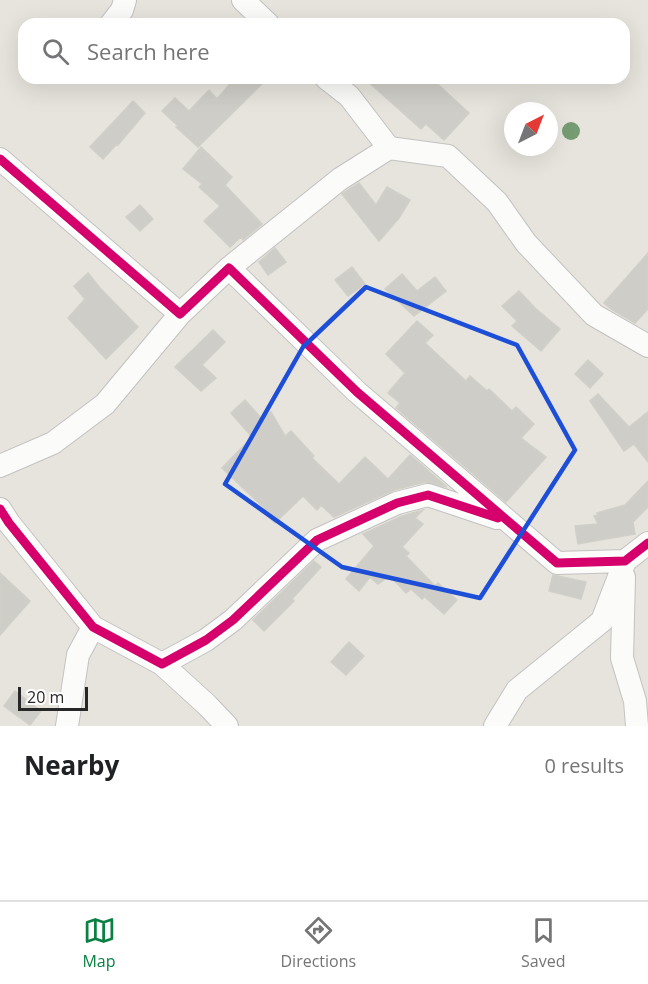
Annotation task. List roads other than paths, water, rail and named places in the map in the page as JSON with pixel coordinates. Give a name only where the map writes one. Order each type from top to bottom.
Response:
[{"type":"street","points":[[115,18],[125,0]]},
{"type":"street","points":[[243,0],[262,18]]},
{"type":"street","points":[[334,84],[349,96],[389,148]]},
{"type":"street","points":[[0,466],[53,443],[105,404],[180,314],[229,268],[340,179],[389,148],[448,156],[497,202],[526,243],[594,315],[648,346]]},
{"type":"street","points":[[0,159],[180,314]]},
{"type":"street","points":[[229,268],[357,392],[557,563],[625,561]]},
{"type":"street","points":[[162,664],[206,640],[233,620],[317,540],[397,503],[428,495],[507,521]]},
{"type":"street","points":[[0,509],[93,627],[162,664],[227,726]]},
{"type":"street","points":[[495,726],[517,690],[602,621],[625,561],[648,543]]},
{"type":"street","points":[[625,561],[622,658],[635,701],[637,726]]},
{"type":"street","points":[[67,726],[78,655],[93,627]]}]
